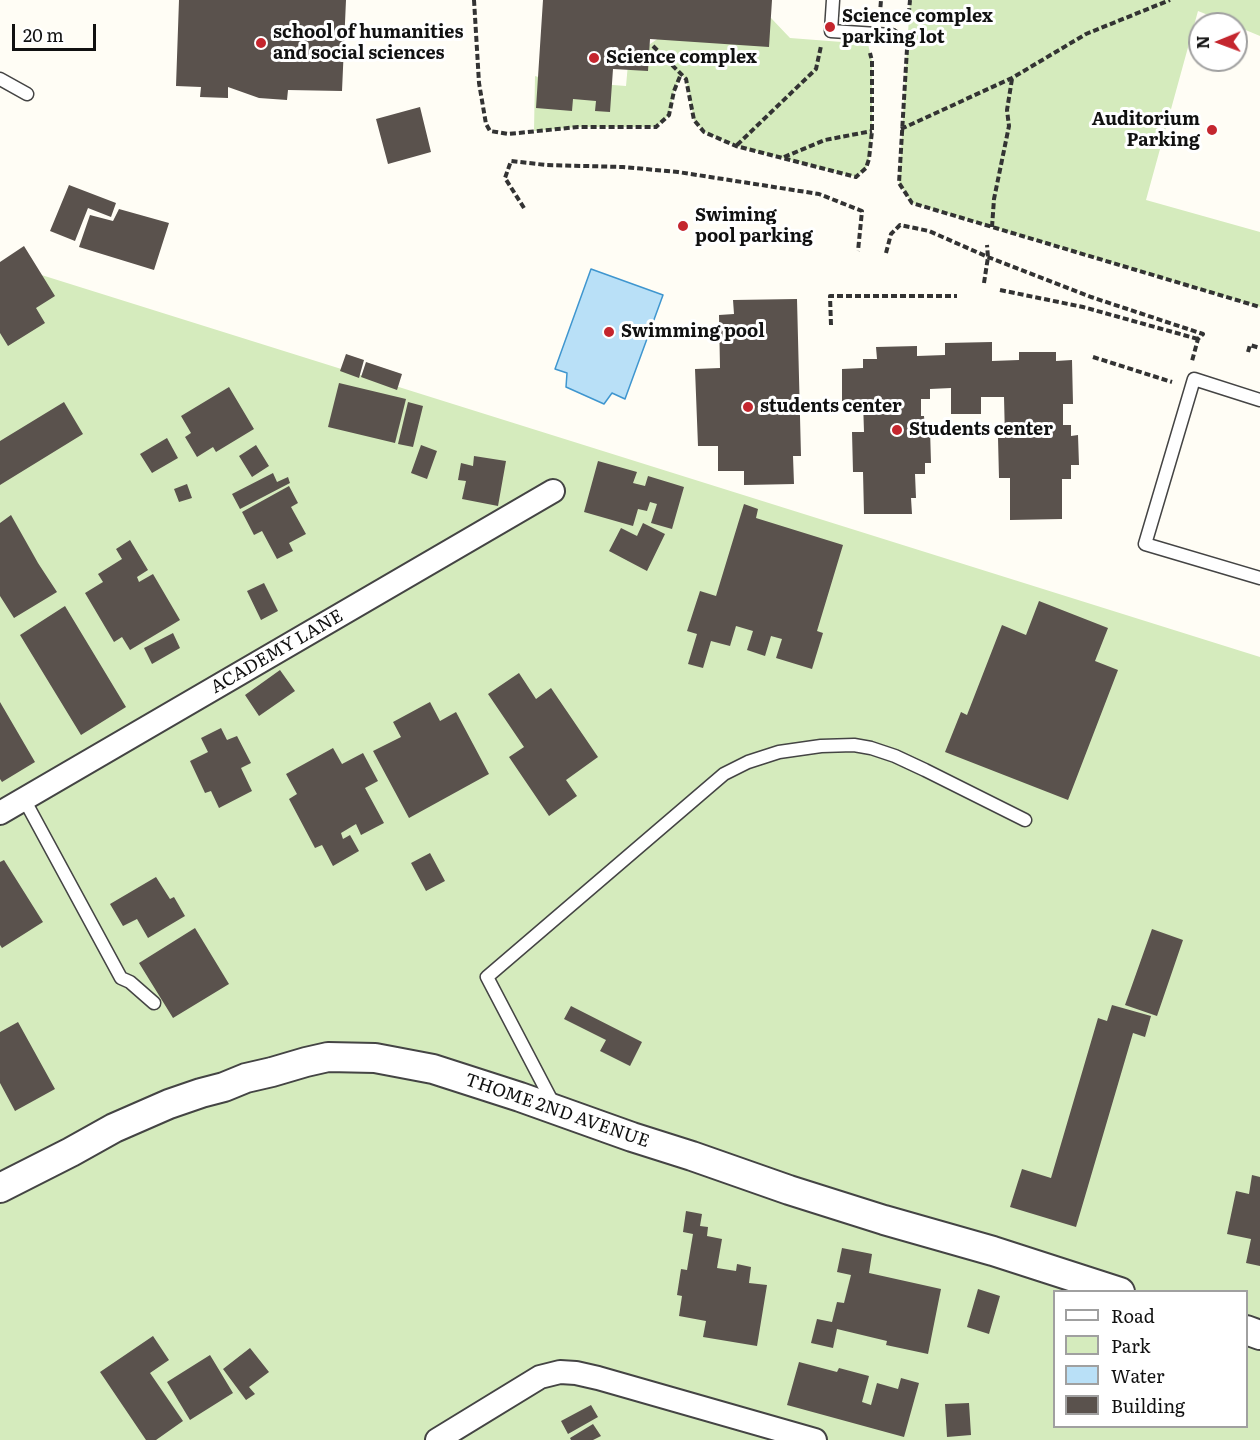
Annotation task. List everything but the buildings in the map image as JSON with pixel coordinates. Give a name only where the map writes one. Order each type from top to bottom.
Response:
[{"type":"street","name":"ACADEMY LANE","points":[[0,813],[553,491]]},
{"type":"street","name":"THOME 2ND AVENUE","points":[[0,1188],[114,1128],[169,1104],[246,1078],[328,1057],[375,1058],[433,1069],[818,1199],[1114,1290]]},
{"type":"street","points":[[437,1440],[540,1377],[560,1372],[598,1378],[815,1440]]},
{"type":"lane","points":[[833,0],[831,31],[892,35]]},
{"type":"lane","points":[[0,79],[27,94]]},
{"type":"lane","points":[[1260,400],[1194,379],[1145,544],[1260,578]]},
{"type":"lane","points":[[557,1111],[487,977],[724,774],[748,762],[779,752],[821,746],[854,745],[895,756],[1025,820]]},
{"type":"lane","points":[[24,799],[121,978],[130,982],[154,1003]]},
{"type":"path","points":[[474,0],[479,83],[486,124],[490,131],[508,134],[578,127],[656,127],[669,115],[674,91],[681,74]]},
{"type":"path","points":[[871,16],[880,13],[881,0]]},
{"type":"path","points":[[908,24],[910,0]]},
{"type":"path","points":[[901,129],[1012,78],[1086,34],[1170,0]]},
{"type":"path","points":[[736,146],[816,69],[822,40],[831,31]]},
{"type":"path","points":[[653,46],[686,79],[694,120],[704,132],[736,146],[856,177],[866,168],[872,132],[872,61],[866,33]]},
{"type":"path","points":[[907,47],[899,183],[912,203],[1260,307]]},
{"type":"path","points":[[992,227],[994,199],[1009,126],[1007,110],[1012,78]]},
{"type":"path","points":[[783,157],[825,140],[872,132]]},
{"type":"path","points":[[524,208],[505,177],[511,161],[678,172],[819,194],[862,211],[858,250]]},
{"type":"path","points":[[886,253],[891,234],[900,225],[929,231],[988,257],[1091,297],[1203,334],[1198,339],[1190,366]]},
{"type":"path","points":[[984,283],[988,257],[987,245]]},
{"type":"path","points":[[1000,290],[1083,307],[1198,339]]},
{"type":"path","points":[[831,325],[830,296],[957,296]]},
{"type":"path","points":[[1248,352],[1250,345],[1260,348]]},
{"type":"path","points":[[1093,357],[1173,382]]},
{"type":"green space","points":[[910,0],[1260,0],[1260,36],[1248,31],[1248,12],[1188,12],[1188,47],[1146,200],[1260,232],[1260,307],[912,203],[899,183]]},
{"type":"green space","points":[[675,13],[771,18],[790,38],[868,44],[872,61],[872,131],[866,168],[856,177],[736,146],[704,132],[694,120],[686,79],[681,75],[674,91],[669,115],[656,127],[578,127],[534,131],[535,76],[548,80],[626,86],[629,53],[643,49],[663,35]]},
{"type":"green space","points":[[0,262],[1260,657],[1260,1440],[0,1440]]},
{"type":"water","name":"Swimming pool","points":[[591,269],[663,295],[625,399],[612,393],[604,404],[566,387],[567,373],[555,369]]},
{"type":"place","name":"Science complex parking lot","points":[[830,27]]},
{"type":"place","name":"school of humanities and social sciences","points":[[261,43]]},
{"type":"place","name":"Science complex","points":[[594,58]]},
{"type":"place","name":"Auditorium Parking","points":[[1212,130]]},
{"type":"place","name":"Swiming pool parking","points":[[683,226]]},
{"type":"place","name":"Swimming pool","points":[[609,332]]},
{"type":"place","name":"students center","points":[[748,407]]},
{"type":"place","name":"Students center","points":[[897,430]]}]
